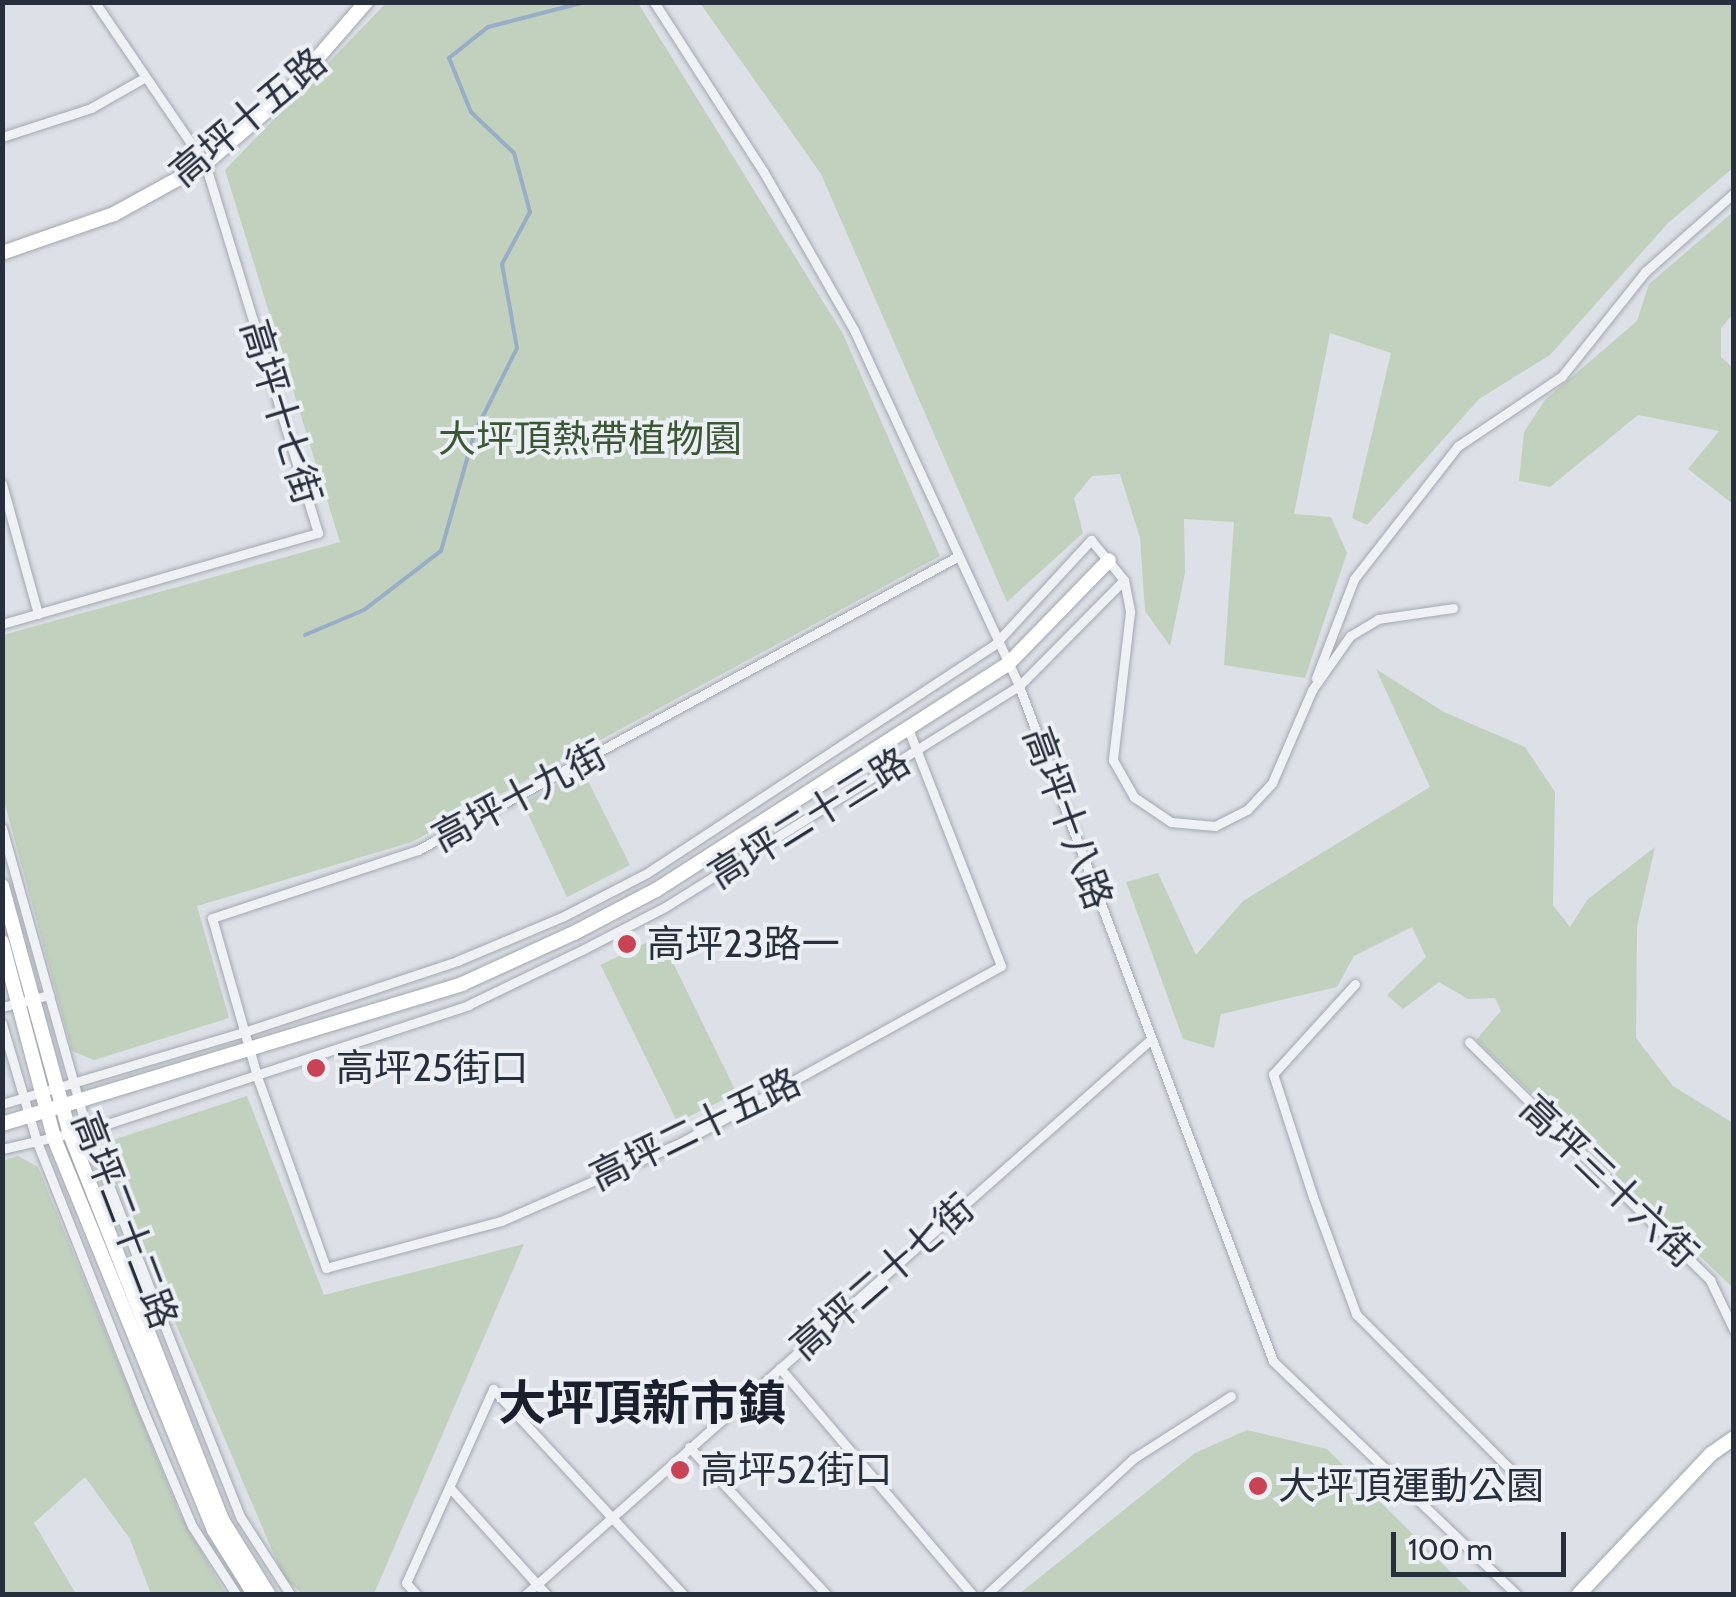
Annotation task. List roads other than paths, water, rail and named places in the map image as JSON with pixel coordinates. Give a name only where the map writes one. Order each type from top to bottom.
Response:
[{"type":"street","name":"高坪十七街","points":[[2,624],[318,532],[205,164],[142,79],[95,2]]},
{"type":"street","name":"高坪十五路","points":[[2,253],[114,214],[205,164],[287,93],[366,2]]},
{"type":"street","name":"高坪十八路","points":[[654,2],[763,171],[854,330],[955,558],[1019,686],[1273,1360],[1516,1594]]},
{"type":"street","points":[[2,137],[90,108],[142,79]]},
{"type":"street","points":[[1109,560],[1124,580],[1130,612],[1113,760],[1134,796],[1171,822],[1215,826],[1247,810],[1272,783],[1354,579],[1394,521],[1458,446],[1562,376],[1645,272],[1734,192]]},
{"type":"street","points":[[2,484],[38,614]]},
{"type":"street","name":"高坪二十三路","points":[[2,1104],[74,1086],[457,961],[580,908],[647,873],[995,644],[1091,540],[1109,560],[1007,666],[656,890],[574,933],[462,984],[251,1054],[2,1124]]},
{"type":"street","name":"高坪十九街","points":[[257,1076],[212,918],[418,850],[955,558]]},
{"type":"street","name":"高坪二十三路","points":[[2,1150],[87,1130],[468,1006],[665,907],[1019,686],[1124,580]]},
{"type":"street","points":[[1312,690],[1350,636],[1378,619],[1453,608]]},
{"type":"street","name":"高坪二十五路","points":[[257,1076],[326,1268],[500,1221],[678,1144],[1002,966],[909,731]]},
{"type":"street","name":"高坪二十二路","points":[[2,828],[34,999],[40,1094],[45,1114],[214,1530],[254,1594]]},
{"type":"street","name":"高坪二十二路","points":[[2,886],[70,1134],[222,1520],[268,1594]]},
{"type":"street","name":"高坪二十二路","points":[[2,942],[34,999],[74,1086],[87,1130],[241,1518],[290,1594]]},
{"type":"street","points":[[1354,984],[1273,1074],[1313,1198],[1356,1314],[1517,1476]]},
{"type":"street","points":[[2,1008],[34,999]]},
{"type":"street","name":"高坪二十二路","points":[[2,1024],[36,1142],[192,1526],[236,1594]]},
{"type":"street","name":"高坪二十七街","points":[[526,1594],[1150,1040]]},
{"type":"street","name":"高坪三十六街","points":[[1469,1042],[1710,1280],[1734,1330]]},
{"type":"street","points":[[780,1368],[972,1594]]},
{"type":"street","points":[[416,1594],[406,1583],[493,1389],[683,1594]]},
{"type":"street","points":[[987,1594],[1134,1458],[1232,1396]]},
{"type":"street","points":[[1578,1594],[1711,1454],[1734,1438]]},
{"type":"street","points":[[689,1447],[826,1594]]},
{"type":"street","points":[[451,1489],[546,1594]]},
{"type":"waterway","points":[[305,635],[364,610],[441,551],[474,434],[517,348],[502,264],[530,212],[514,153],[471,112],[449,58],[488,27],[585,2]]},
{"type":"place","name":"高坪23路一","points":[[627,944]]},
{"type":"place","name":"高坪25街口","points":[[316,1068]]},
{"type":"place","name":"高坪52街口","points":[[680,1470]]},
{"type":"place","name":"大坪頂運動公園","points":[[1258,1486]]},
{"type":"district","name":"大坪頂新市鎮","points":[[642,1404]]},
{"type":"park label","name":"大坪頂熱帶植物園","points":[[590,439]]}]
